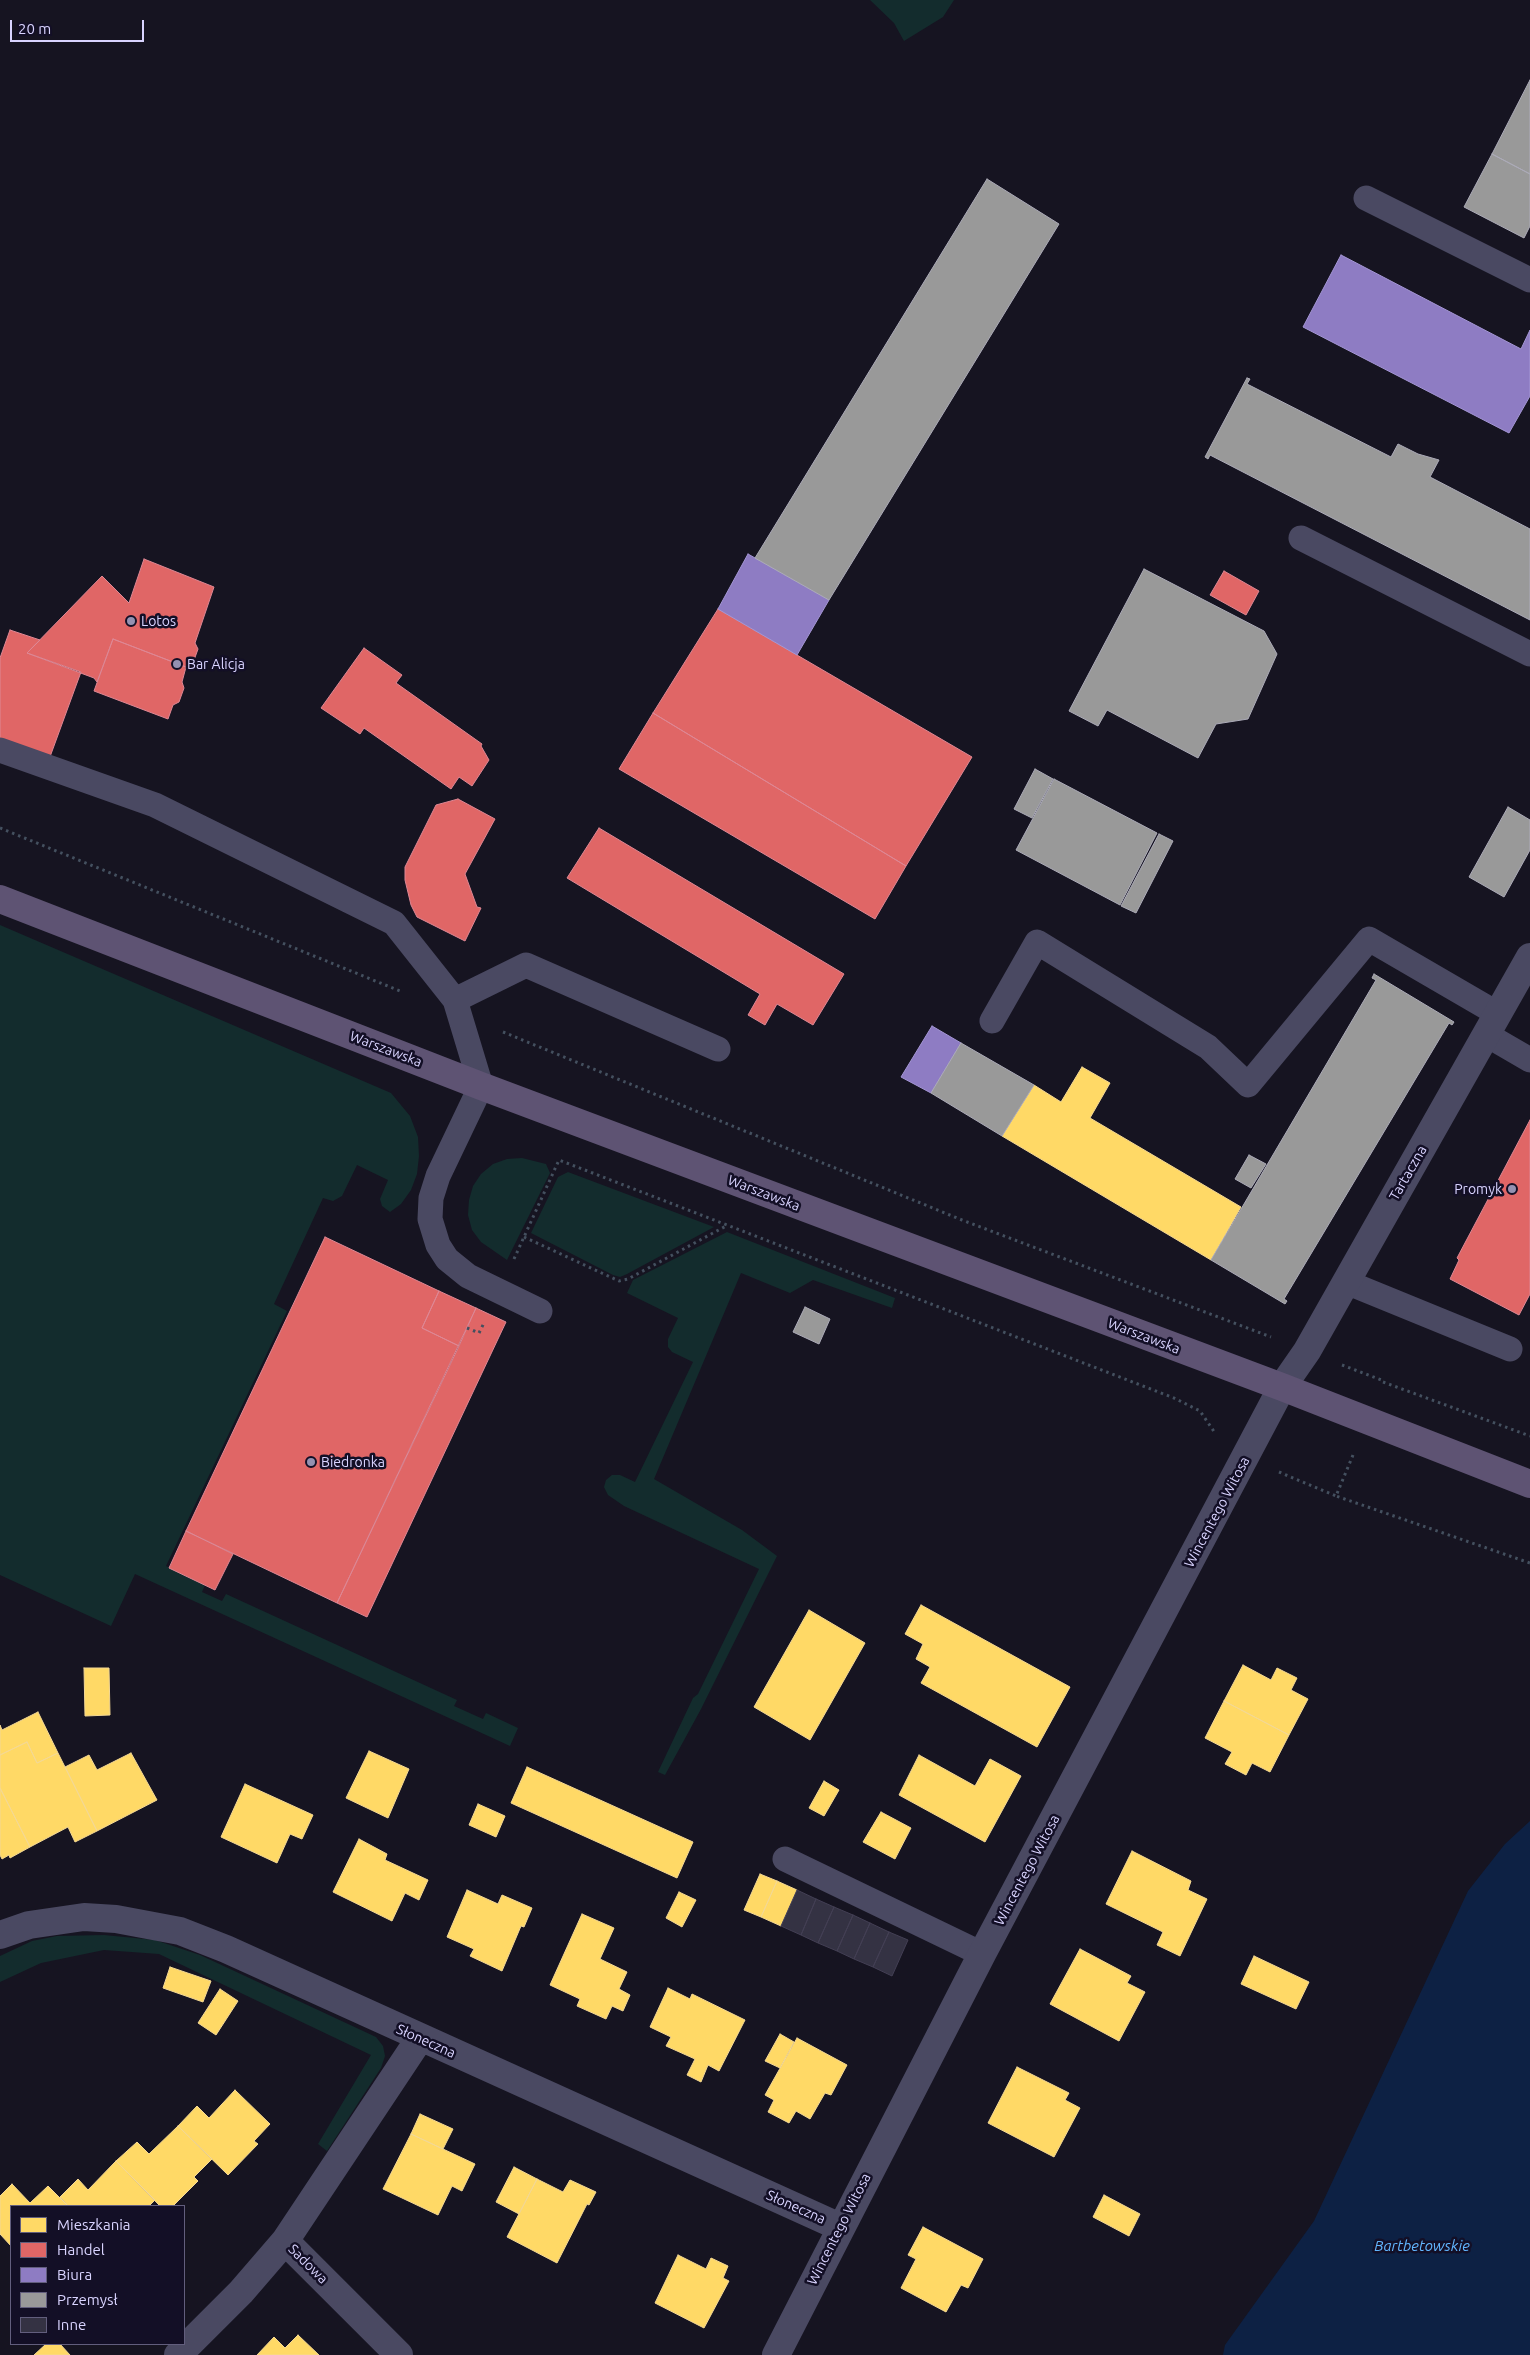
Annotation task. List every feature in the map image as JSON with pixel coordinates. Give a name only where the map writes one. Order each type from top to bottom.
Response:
[{"type":"main road","name":"Warszawska","points":[[0,899],[481,1086],[1282,1388],[1530,1484]]},
{"type":"street","name":"Tartaczna","points":[[1282,1388],[1307,1351],[1530,957]]},
{"type":"street","name":"Wincentego Witosa","points":[[776,2355],[840,2227],[982,1954],[1282,1388]]},
{"type":"street","name":"Słoneczna","points":[[0,1935],[29,1925],[84,1917],[156,1925],[180,1931],[226,1949],[840,2227]]},
{"type":"street","points":[[285,2241],[420,2038]]},
{"type":"street","name":"Sadowa","points":[[178,2355],[241,2292],[285,2241],[399,2355]]},
{"type":"lane","points":[[1366,198],[1530,280]]},
{"type":"lane","points":[[1301,538],[1530,654]]},
{"type":"lane","points":[[0,750],[155,805],[394,923],[457,1007],[481,1086],[438,1176],[431,1198],[430,1219],[438,1245],[447,1259],[468,1276],[540,1312]]},
{"type":"lane","points":[[992,1021],[1037,942],[1208,1046],[1248,1085],[1369,939],[1492,1024],[1530,1060]]},
{"type":"lane","points":[[457,1007],[526,965],[718,1049]]},
{"type":"lane","points":[[1346,1282],[1510,1349]]},
{"type":"lane","points":[[785,1860],[982,1954]]},
{"type":"path","points":[[0,828],[404,993]]},
{"type":"path","points":[[457,1007],[962,1220],[1384,1381]]},
{"type":"path","points":[[726,1226],[628,1279],[619,1281],[524,1236],[559,1160],[1174,1398],[1200,1411],[1214,1431],[1215,1438]]},
{"type":"green space","points":[[870,0],[954,0],[943,17],[904,41],[894,23]]},
{"type":"green space","points":[[0,925],[391,1093],[410,1116],[418,1137],[419,1156],[417,1174],[411,1190],[401,1204],[390,1212],[382,1206],[380,1199],[388,1180],[357,1165],[342,1196],[333,1201],[323,1198],[274,1304],[287,1311],[166,1566],[205,1585],[202,1592],[222,1601],[226,1594],[457,1700],[454,1706],[483,1719],[486,1713],[518,1728],[510,1746],[135,1574],[111,1626],[0,1575]]},
{"type":"green space","points":[[522,1158],[546,1164],[550,1173],[507,1260],[481,1242],[472,1230],[468,1215],[469,1200],[473,1186],[481,1174],[493,1164],[507,1159]]},
{"type":"green space","points":[[568,1172],[714,1227],[627,1274],[620,1277],[613,1275],[531,1233],[558,1177]]},
{"type":"green space","points":[[727,1232],[895,1298],[892,1308],[813,1280],[790,1293],[741,1273],[654,1479],[742,1530],[777,1556],[701,1709],[665,1775],[658,1772],[693,1698],[698,1694],[759,1569],[624,1506],[608,1495],[604,1487],[606,1480],[612,1475],[620,1475],[635,1482],[693,1362],[672,1352],[668,1347],[668,1339],[678,1318],[627,1293],[633,1280]]},
{"type":"green space","points":[[104,1935],[155,1940],[200,1955],[376,2037],[383,2046],[385,2056],[381,2068],[327,2151],[318,2144],[371,2055],[159,1954],[104,1950],[41,1963],[0,1982],[0,1956],[32,1941],[57,1936]]},
{"type":"water","name":"Bartbetowskie","points":[[1530,1821],[1530,2355],[1223,2355],[1225,2345],[1314,2221],[1468,1891],[1505,1844]]},
{"type":"building: Mieszkania","points":[[1082,1067],[1110,1083],[1090,1118],[1241,1207],[1211,1260],[1002,1136],[1034,1085],[1061,1102]]},
{"type":"building: Mieszkania","points":[[921,1605],[1070,1687],[1037,1747],[921,1683],[930,1667],[916,1659],[923,1644],[905,1634]]},
{"type":"building: Mieszkania","points":[[809,1610],[865,1643],[810,1740],[754,1707]]},
{"type":"building: Mieszkania","points":[[1243,1665],[1271,1680],[1277,1668],[1297,1678],[1291,1690],[1308,1699],[1289,1735],[1224,1701]]},
{"type":"building: Mieszkania","points":[[84,1668],[109,1668],[110,1715],[85,1716]]},
{"type":"building: Mieszkania","points":[[1224,1701],[1289,1735],[1270,1772],[1252,1763],[1246,1775],[1225,1764],[1232,1752],[1205,1738]]},
{"type":"building: Mieszkania","points":[[38,1712],[58,1753],[37,1763],[27,1742],[0,1755],[0,1725],[2,1730]]},
{"type":"building: Mieszkania","points":[[27,1742],[37,1763],[58,1753],[97,1831],[75,1842],[68,1827],[30,1847],[0,1788],[0,1755]]},
{"type":"building: Mieszkania","points":[[369,1751],[409,1769],[388,1818],[346,1798]]},
{"type":"building: Mieszkania","points":[[131,1753],[157,1800],[97,1831],[65,1767],[89,1755],[97,1770]]},
{"type":"building: Mieszkania","points":[[919,1755],[975,1786],[990,1759],[1021,1776],[985,1842],[899,1795]]},
{"type":"building: Mieszkania","points":[[527,1767],[693,1842],[677,1878],[511,1803]]},
{"type":"building: Mieszkania","points":[[824,1781],[839,1790],[824,1816],[809,1808]]},
{"type":"building: Mieszkania","points":[[245,1784],[313,1815],[302,1839],[290,1834],[277,1863],[221,1837]]},
{"type":"building: Mieszkania","points":[[0,1788],[30,1847],[10,1858],[9,1855],[2,1859],[0,1855]]},
{"type":"building: Mieszkania","points":[[478,1804],[505,1816],[496,1837],[469,1825]]},
{"type":"building: Mieszkania","points":[[881,1812],[911,1828],[895,1859],[863,1842]]},
{"type":"building: Mieszkania","points":[[359,1839],[387,1854],[385,1860],[428,1880],[419,1900],[405,1893],[392,1921],[333,1892]]},
{"type":"building: Mieszkania","points":[[1132,1851],[1191,1881],[1188,1890],[1207,1899],[1180,1956],[1157,1945],[1163,1932],[1106,1904]]},
{"type":"building: Mieszkania","points":[[760,1874],[777,1881],[761,1917],[744,1910]]},
{"type":"building: Mieszkania","points":[[777,1881],[797,1890],[781,1926],[761,1917]]},
{"type":"building: Mieszkania","points":[[467,1890],[498,1904],[502,1895],[532,1908],[524,1927],[521,1926],[502,1971],[470,1956],[474,1949],[447,1937]]},
{"type":"building: Mieszkania","points":[[679,1892],[696,1900],[682,1927],[666,1918]]},
{"type":"building: Mieszkania","points":[[582,1914],[614,1928],[600,1959],[627,1972],[619,1989],[630,1995],[623,2011],[612,2006],[606,2019],[577,2006],[580,1999],[550,1985]]},
{"type":"building: Mieszkania","points":[[1080,1949],[1131,1976],[1127,1983],[1145,1992],[1119,2041],[1050,2004]]},
{"type":"building: Mieszkania","points":[[1254,1956],[1309,1982],[1296,2009],[1241,1984]]},
{"type":"building: Mieszkania","points":[[170,1967],[211,1981],[203,2002],[163,1988]]},
{"type":"building: Mieszkania","points":[[668,1988],[690,1999],[692,1994],[745,2020],[719,2071],[708,2065],[701,2082],[687,2075],[695,2059],[666,2046],[671,2037],[650,2027]]},
{"type":"building: Mieszkania","points":[[220,1989],[238,2001],[216,2035],[198,2023]]},
{"type":"building: Mieszkania","points":[[780,2034],[794,2042],[780,2068],[765,2061]]},
{"type":"building: Mieszkania","points":[[797,2038],[847,2065],[831,2095],[825,2093],[810,2119],[796,2111],[789,2123],[768,2112],[774,2100],[765,2095]]},
{"type":"building: Mieszkania","points":[[1017,2067],[1069,2093],[1065,2100],[1080,2108],[1054,2157],[988,2123]]},
{"type":"building: Mieszkania","points":[[235,2090],[270,2124],[254,2141],[258,2144],[228,2175],[178,2126],[197,2106],[209,2118]]},
{"type":"building: Mieszkania","points":[[420,2114],[453,2129],[443,2149],[411,2134]]},
{"type":"building: Mieszkania","points":[[178,2126],[212,2159],[194,2177],[198,2181],[174,2205],[159,2205],[116,2161],[137,2142],[149,2154]]},
{"type":"building: Mieszkania","points":[[411,2134],[475,2164],[462,2191],[452,2186],[438,2215],[383,2189]]},
{"type":"building: Mieszkania","points":[[116,2161],[155,2200],[150,2205],[67,2205],[60,2197],[78,2179],[88,2190]]},
{"type":"building: Mieszkania","points":[[514,2167],[537,2179],[519,2214],[496,2202]]},
{"type":"building: Mieszkania","points":[[537,2179],[563,2192],[570,2180],[596,2192],[589,2205],[587,2204],[557,2263],[507,2237]]},
{"type":"building: Mieszkania","points":[[12,2184],[30,2203],[48,2186],[67,2205],[10,2205],[10,2245],[0,2234],[0,2196]]},
{"type":"building: Mieszkania","points":[[1104,2195],[1140,2214],[1129,2236],[1093,2217]]},
{"type":"building: Mieszkania","points":[[923,2227],[983,2259],[968,2288],[961,2285],[946,2312],[901,2288],[916,2259],[908,2255]]},
{"type":"building: Mieszkania","points":[[678,2255],[706,2269],[711,2258],[728,2266],[723,2278],[729,2281],[704,2328],[655,2303]]},
{"type":"building: Mieszkania","points":[[298,2335],[319,2355],[257,2355],[274,2337],[285,2348]]},
{"type":"building: Mieszkania","points":[[45,2345],[61,2345],[70,2355],[34,2355]]},
{"type":"building: Handel","name":"Lotos","points":[[144,559],[214,587],[195,643],[198,649],[193,663],[186,667],[113,639],[97,682],[94,678],[27,653],[102,576],[129,603]]},
{"type":"building: Handel","points":[[1224,571],[1259,591],[1246,615],[1210,595]]},
{"type":"building: Handel","points":[[718,609],[972,757],[906,866],[653,713]]},
{"type":"building: Handel","points":[[10,630],[40,640],[27,653],[81,672],[47,765],[0,747],[0,658]]},
{"type":"building: Handel","points":[[113,639],[186,667],[182,682],[184,688],[179,702],[173,705],[168,719],[94,691]]},
{"type":"building: Handel","points":[[364,648],[402,675],[396,683],[482,744],[481,746],[489,760],[472,786],[459,777],[451,789],[364,728],[360,734],[321,708]]},
{"type":"building: Handel","points":[[653,713],[906,866],[875,919],[619,769]]},
{"type":"building: Handel","points":[[458,799],[495,819],[465,874],[477,907],[481,908],[465,941],[417,917],[411,905],[405,880],[405,867],[436,805]]},
{"type":"building: Handel","points":[[599,828],[844,974],[813,1025],[777,1004],[765,1025],[748,1015],[760,994],[567,878]]},
{"type":"building: Handel","name":"Promyk","points":[[1530,1120],[1530,1294],[1519,1315],[1450,1279],[1459,1260],[1457,1258]]},
{"type":"building: Handel","name":"Biedronka","points":[[325,1237],[439,1291],[422,1328],[459,1346],[337,1603],[186,1531]]},
{"type":"building: Handel","points":[[439,1291],[476,1308],[459,1346],[422,1328]]},
{"type":"building: Handel","points":[[476,1308],[506,1322],[367,1617],[337,1603]]},
{"type":"building: Handel","points":[[186,1531],[233,1554],[215,1590],[169,1568]]},
{"type":"building: Biura","points":[[1341,255],[1521,349],[1530,330],[1530,396],[1509,433],[1303,327]]},
{"type":"building: Biura","points":[[748,554],[829,600],[797,655],[718,609]]},
{"type":"building: Biura","points":[[932,1026],[961,1043],[931,1093],[901,1077]]},
{"type":"building: Przemysł","points":[[1530,80],[1530,174],[1492,154]]},
{"type":"building: Przemysł","points":[[1492,154],[1530,174],[1530,226],[1524,238],[1464,207]]},
{"type":"building: Przemysł","points":[[987,179],[1059,224],[829,600],[755,558]]},
{"type":"building: Przemysł","points":[[1247,378],[1250,379],[1247,384],[1391,457],[1398,444],[1418,454],[1439,460],[1430,477],[1530,529],[1530,620],[1210,455],[1208,459],[1205,457]]},
{"type":"building: Przemysł","points":[[1144,569],[1264,631],[1277,654],[1248,719],[1216,724],[1198,758],[1107,710],[1098,726],[1069,711]]},
{"type":"building: Przemysł","points":[[1035,769],[1053,779],[1032,818],[1014,809]]},
{"type":"building: Przemysł","points":[[1054,779],[1157,833],[1120,905],[1016,850]]},
{"type":"building: Przemysł","points":[[1508,807],[1530,820],[1530,850],[1504,897],[1469,877]]},
{"type":"building: Przemysł","points":[[1159,834],[1173,841],[1136,913],[1121,906]]},
{"type":"building: Przemysł","points":[[1374,974],[1454,1022],[1452,1025],[1449,1023],[1284,1299],[1287,1301],[1285,1304],[1211,1260],[1376,980],[1372,978]]},
{"type":"building: Przemysł","points":[[961,1043],[1034,1085],[1002,1136],[931,1093]]},
{"type":"building: Przemysł","points":[[1249,1155],[1266,1164],[1251,1188],[1235,1179]]},
{"type":"building: Przemysł","points":[[805,1307],[830,1319],[819,1344],[793,1332]]},
{"type":"building: Inne","points":[[797,1890],[816,1899],[801,1935],[781,1926]]},
{"type":"building: Inne","points":[[816,1899],[834,1907],[818,1943],[801,1935]]},
{"type":"building: Inne","points":[[834,1907],[853,1915],[837,1951],[818,1943]]},
{"type":"building: Inne","points":[[853,1915],[870,1923],[854,1959],[837,1951]]},
{"type":"building: Inne","points":[[870,1923],[889,1932],[873,1967],[854,1959]]},
{"type":"building: Inne","points":[[889,1932],[908,1940],[892,1976],[873,1967]]},
{"type":"place","name":"Lotos","points":[[131,621]]},
{"type":"place","name":"Bar Alicja","points":[[177,664]]},
{"type":"place","name":"Promyk","points":[[1512,1189]]},
{"type":"place","name":"Biedronka","points":[[311,1462]]}]
